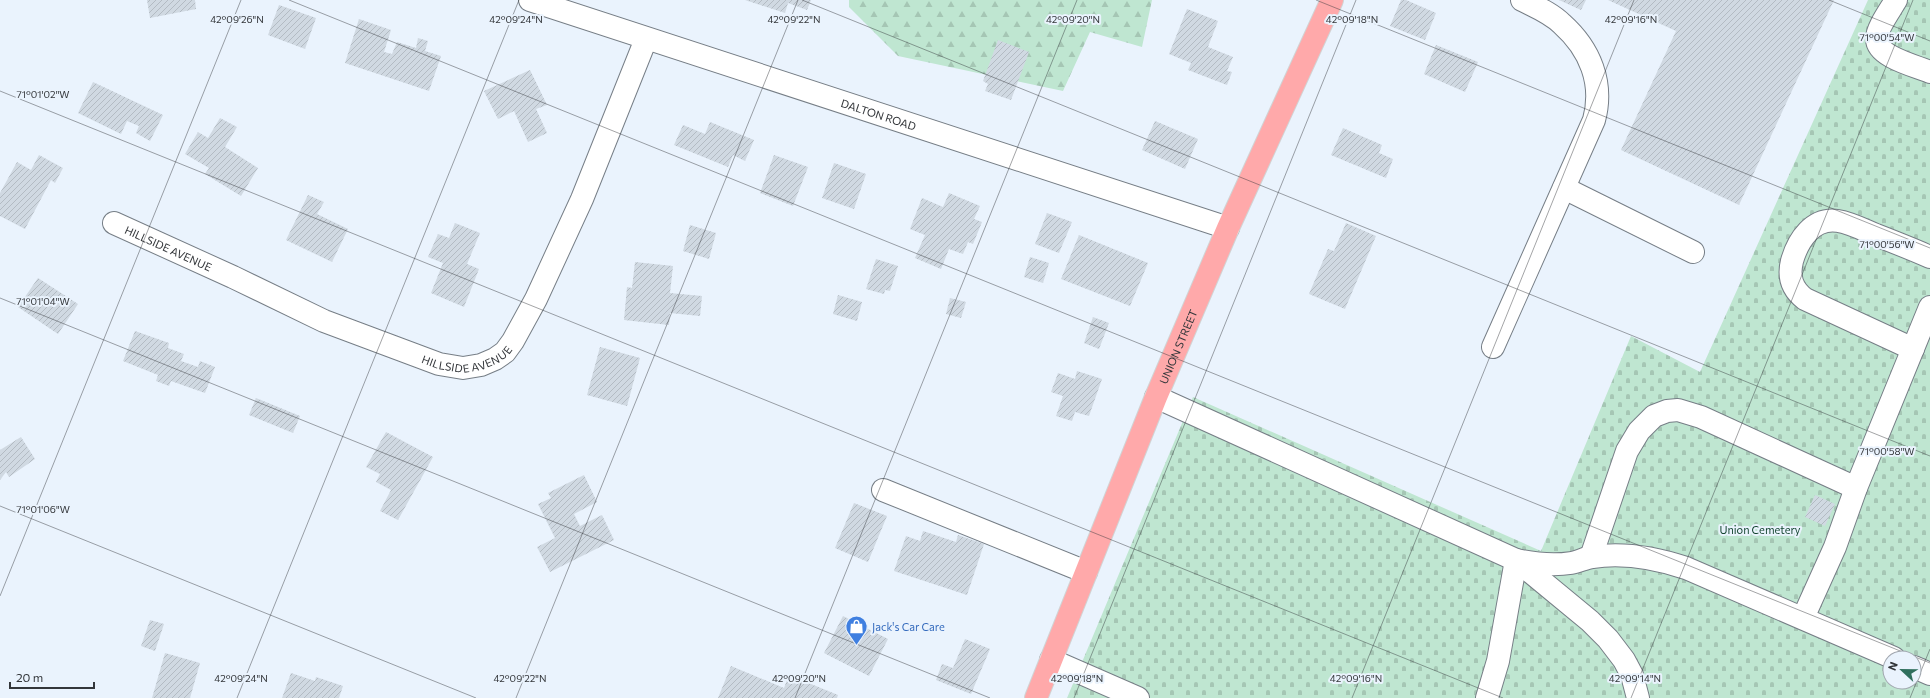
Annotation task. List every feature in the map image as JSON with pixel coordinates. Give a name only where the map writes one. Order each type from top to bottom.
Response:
[{"type":"main road","name":"UNION STREET","points":[[1036,698],[1156,397],[1228,228],[1332,0]]},
{"type":"street","name":"DALTON ROAD","points":[[530,0],[1228,228]]},
{"type":"street","points":[[1493,346],[1594,120],[1598,105],[1598,90],[1590,59],[1577,40],[1562,24],[1548,14],[1522,0]]},
{"type":"street","points":[[1896,0],[1878,32],[1877,40],[1880,46],[1890,56],[1930,72]]},
{"type":"street","name":"HILLSIDE AVENUE","points":[[114,223],[233,277],[324,321],[439,364],[463,368],[480,365],[495,359],[505,352],[513,342],[536,300],[582,199],[646,39]]},
{"type":"street","points":[[1564,188],[1693,252]]},
{"type":"street","points":[[1913,349],[1806,299],[1794,288],[1791,280],[1791,265],[1803,236],[1814,226],[1830,220],[1845,223],[1930,257]]},
{"type":"street","points":[[1803,618],[1835,547],[1856,488],[1930,307]]},
{"type":"street","points":[[1156,397],[1516,560],[1538,564],[1556,565],[1572,563],[1591,557],[1638,556],[1661,560],[1686,568],[1882,653]]},
{"type":"street","points":[[1591,557],[1632,440],[1646,422],[1654,416],[1667,411],[1678,410],[1701,417],[1856,488]]},
{"type":"street","points":[[883,490],[1086,572]]},
{"type":"street","points":[[1488,698],[1498,662],[1516,560]]},
{"type":"street","points":[[1516,560],[1590,620],[1608,639],[1624,660],[1632,675],[1638,698]]},
{"type":"street","points":[[1051,660],[1138,698]]},
{"type":"green space","points":[[849,0],[1152,0],[1142,47],[1090,32],[1063,91],[898,56],[849,7]]},
{"type":"green space","name":"Union Cemetery","points":[[1868,0],[1930,0],[1930,698],[1067,698],[1193,397],[1541,551],[1631,336],[1700,372]]},
{"type":"building","points":[[147,0],[195,0],[196,9],[150,18]]},
{"type":"building","points":[[745,0],[811,0],[807,10],[788,3],[785,13]]},
{"type":"building","points":[[1401,0],[1406,0],[1436,13],[1425,40],[1390,26]]},
{"type":"building","points":[[1559,0],[1586,0],[1581,10]]},
{"type":"building","points":[[1608,0],[1834,0],[1739,205],[1621,150],[1676,31]]},
{"type":"building","points":[[279,5],[316,18],[305,49],[268,35]]},
{"type":"building","points":[[1187,9],[1218,21],[1208,47],[1233,57],[1227,71],[1232,72],[1227,85],[1188,70],[1191,63],[1169,54]]},
{"type":"building","points":[[359,19],[391,30],[384,52],[392,54],[397,42],[416,48],[418,38],[428,41],[425,51],[441,56],[429,91],[345,63]]},
{"type":"building","points":[[998,40],[1029,52],[1011,100],[985,91],[988,84],[983,81]]},
{"type":"building","points":[[1436,45],[1478,62],[1465,92],[1424,74]]},
{"type":"building","points":[[530,70],[547,105],[536,109],[547,133],[528,142],[514,111],[498,119],[484,91]]},
{"type":"building","points":[[93,82],[163,115],[150,141],[136,133],[139,126],[127,121],[121,134],[78,113]]},
{"type":"building","points":[[220,118],[237,127],[225,147],[258,168],[241,196],[205,174],[209,168],[185,154],[198,132],[208,138]]},
{"type":"building","points":[[1155,121],[1198,139],[1185,169],[1142,150]]},
{"type":"building","points":[[710,122],[754,140],[745,161],[733,155],[728,167],[674,145],[683,125],[705,134]]},
{"type":"building","points":[[1343,128],[1382,145],[1379,153],[1393,159],[1386,178],[1331,155]]},
{"type":"building","points":[[39,155],[63,168],[55,183],[51,180],[25,229],[0,216],[0,193],[17,162],[31,170]]},
{"type":"building","points":[[774,155],[808,167],[793,206],[760,193]]},
{"type":"building","points":[[834,163],[866,174],[854,209],[822,198]]},
{"type":"building","points":[[949,193],[980,206],[974,219],[982,222],[973,244],[968,242],[963,254],[949,249],[941,269],[915,258],[925,235],[910,229],[922,198],[943,207]]},
{"type":"building","points":[[308,195],[324,202],[317,214],[348,229],[332,262],[286,240]]},
{"type":"building","points":[[1047,213],[1072,222],[1059,253],[1035,244]]},
{"type":"building","points":[[455,223],[480,233],[467,264],[479,269],[464,307],[431,293],[443,263],[428,257],[438,234],[449,238]]},
{"type":"building","points":[[1346,223],[1376,236],[1345,309],[1309,294],[1328,249],[1334,251]]},
{"type":"building","points":[[690,225],[716,233],[709,259],[683,251]]},
{"type":"building","points":[[1079,235],[1148,263],[1130,306],[1061,279]]},
{"type":"building","points":[[1030,257],[1049,263],[1043,283],[1024,277]]},
{"type":"building","points":[[876,259],[898,266],[890,291],[885,290],[884,294],[866,289]]},
{"type":"building","points":[[635,262],[673,266],[670,293],[702,296],[700,316],[670,313],[669,325],[624,320],[627,287],[632,288]]},
{"type":"building","points":[[38,278],[78,304],[58,334],[18,307]]},
{"type":"building","points":[[838,295],[862,302],[857,321],[833,314]]},
{"type":"building","points":[[950,298],[966,302],[961,318],[946,314]]},
{"type":"building","points":[[1093,317],[1109,323],[1099,349],[1084,343]]},
{"type":"building","points":[[135,331],[169,343],[168,348],[184,354],[181,361],[198,367],[200,361],[215,367],[205,393],[171,381],[169,386],[156,381],[158,375],[123,361]]},
{"type":"building","points":[[600,347],[640,358],[627,406],[587,395]]},
{"type":"building","points":[[1077,371],[1102,379],[1089,416],[1075,412],[1072,421],[1056,416],[1063,396],[1051,392],[1058,373],[1075,379]]},
{"type":"building","points":[[256,398],[300,416],[293,433],[249,415]]},
{"type":"building","points":[[386,432],[433,457],[398,520],[380,511],[391,490],[376,482],[380,474],[366,467]]},
{"type":"building","points":[[21,437],[35,459],[9,477],[6,472],[0,480],[0,450]]},
{"type":"building","points":[[584,475],[597,502],[574,514],[580,526],[602,515],[614,540],[550,572],[537,547],[555,538],[538,504],[551,498],[548,493]]},
{"type":"building","points":[[1815,495],[1835,504],[1825,526],[1805,517]]},
{"type":"building","points":[[854,503],[887,516],[868,562],[835,548]]},
{"type":"building","points":[[923,531],[956,542],[958,535],[984,544],[967,595],[894,571],[906,536],[920,541]]},
{"type":"building","name":"Jack's Car Care","points":[[843,616],[888,639],[869,676],[824,653]]},
{"type":"building","points":[[150,620],[164,624],[155,651],[141,646]]},
{"type":"building","points":[[965,639],[990,649],[971,694],[936,680],[942,664],[953,668]]},
{"type":"building","points":[[165,653],[200,663],[190,698],[152,698]]},
{"type":"building","points":[[731,666],[784,688],[789,675],[838,695],[837,698],[718,698]]},
{"type":"building","points":[[291,673],[315,681],[316,677],[343,686],[339,698],[282,698]]},
{"type":"place","name":"Jack's Car Care","points":[[856,646]]}]
